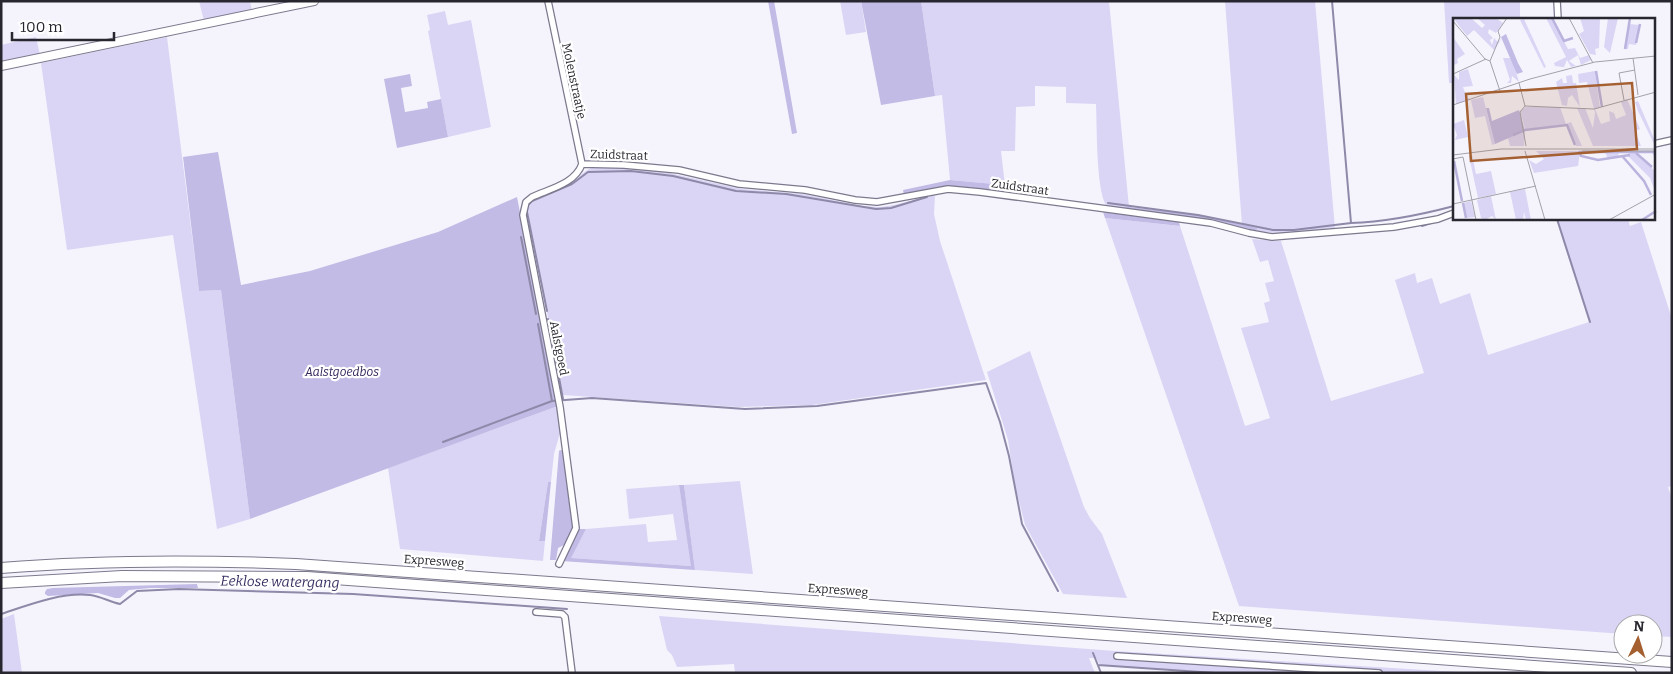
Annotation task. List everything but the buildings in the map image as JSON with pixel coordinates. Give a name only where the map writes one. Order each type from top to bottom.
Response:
[{"type":"highway","name":"Expresweg","points":[[1,568],[124,562],[296,564],[1672,662]]},
{"type":"highway","name":"Expresweg","points":[[1,583],[122,576],[307,577],[1631,673]]},
{"type":"street","points":[[1,66],[314,1]]},
{"type":"street","name":"Molenstraatje","points":[[548,1],[582,164]]},
{"type":"street","points":[[1557,1],[1558,18]]},
{"type":"street","points":[[1656,144],[1672,140]]},
{"type":"street","name":"Zuidstraat","points":[[582,164],[624,164],[679,170],[739,184],[805,190],[855,200],[878,202],[948,189],[980,192],[1211,224],[1272,237],[1394,227],[1438,219],[1453,213]]},
{"type":"street","name":"Aalstgoed","points":[[559,564],[576,528],[560,407],[525,225],[524,210],[526,202],[532,197],[572,179],[580,171],[582,164]]},
{"type":"street","points":[[536,612],[562,614],[565,617],[572,673]]},
{"type":"street","points":[[1117,656],[1379,673]]},
{"type":"shaded area","points":[[199,1],[250,1],[252,11],[204,21]]},
{"type":"shaded area","points":[[840,1],[861,1],[866,32],[846,35]]},
{"type":"shaded area","points":[[921,1],[1109,1],[1129,207],[1115,208],[1106,205],[1100,186],[1096,104],[1066,103],[1066,87],[1035,86],[1035,106],[1016,107],[1015,151],[1001,151],[1005,185],[950,180],[942,95],[935,96]]},
{"type":"shaded area","points":[[1225,1],[1315,1],[1335,228],[1288,233],[1256,232],[1256,228],[1242,225]]},
{"type":"shaded area","points":[[1444,1],[1520,1],[1520,18],[1453,18],[1453,83],[1449,83]]},
{"type":"shaded area","points":[[445,11],[448,25],[471,20],[491,127],[448,137],[428,31],[430,30],[427,15]]},
{"type":"shaded area","points":[[36,37],[40,55],[1,63],[1,45]]},
{"type":"shaded area","points":[[167,37],[199,291],[221,290],[250,519],[217,529],[173,235],[67,250],[41,63]]},
{"type":"shaded area","points":[[594,167],[660,171],[742,189],[803,194],[862,206],[880,207],[894,205],[935,195],[934,214],[940,241],[986,380],[812,405],[738,407],[563,395],[527,209],[533,201],[568,185]]},
{"type":"shaded area","points":[[1105,218],[1180,226],[1245,426],[1270,418],[1241,328],[1269,322],[1264,303],[1270,301],[1265,283],[1274,281],[1268,260],[1260,262],[1252,239],[1281,241],[1331,401],[1424,373],[1395,280],[1415,273],[1417,283],[1432,278],[1440,304],[1470,293],[1488,355],[1589,322],[1556,220],[1628,220],[1630,226],[1641,222],[1672,319],[1672,486],[1668,487],[1672,499],[1672,637],[1663,637],[1663,614],[1613,614],[1613,633],[1239,606]]},
{"type":"shaded area","points":[[1030,351],[1084,507],[1102,534],[1127,598],[1063,594],[1025,525],[1015,485],[1008,440],[987,372]]},
{"type":"shaded area","points":[[558,406],[560,433],[554,454],[551,482],[548,482],[539,541],[545,541],[543,561],[400,549],[388,468]]},
{"type":"shaded area","points":[[740,481],[753,574],[695,570],[684,485]]},
{"type":"shaded area","points":[[679,485],[692,566],[570,558],[586,529],[646,524],[648,542],[677,540],[673,514],[629,519],[626,489]]},
{"type":"shaded area","points":[[14,614],[22,673],[1,673],[1,619]]},
{"type":"shaded area","points":[[659,616],[1115,651],[1474,673],[1204,673],[1100,665],[1096,658],[1089,658],[1095,673],[735,673],[734,664],[677,667],[672,655],[667,650]]},
{"type":"green space","points":[[768,1],[774,1],[797,133],[792,134]]},
{"type":"green space","points":[[861,1],[921,1],[935,96],[881,105]]},
{"type":"green space","points":[[410,74],[412,86],[401,88],[405,112],[428,108],[427,102],[441,99],[448,137],[397,148],[384,79]]},
{"type":"green space","name":"Aalstgoedbos","points":[[218,152],[241,285],[310,271],[438,232],[517,197],[558,406],[250,519],[221,290],[199,291],[183,157]]},
{"type":"green space","points":[[950,180],[1005,185],[1004,191],[951,186],[904,196],[903,190]]},
{"type":"green space","points":[[1129,207],[1201,215],[1257,228],[1256,232],[1201,219],[1115,208]]},
{"type":"green space","points":[[1103,212],[1179,222],[1180,226],[1105,218]]},
{"type":"green space","points":[[559,451],[564,451],[573,528],[566,544],[558,548],[556,560],[550,560]]},
{"type":"green space","points":[[548,482],[551,482],[545,541],[539,541]]},
{"type":"green space","points":[[679,485],[684,485],[695,570],[561,561],[571,547],[578,529],[586,529],[571,558],[691,566]]},
{"type":"green space","points":[[197,584],[198,588],[129,590],[120,598],[98,593],[48,596],[45,594],[47,589],[53,588]]},
{"type":"waterway","points":[[1332,1],[1351,223],[1403,217],[1453,206]]},
{"type":"waterway","points":[[547,311],[527,206],[532,201],[572,184],[588,172],[631,171],[673,176],[736,191],[786,194],[876,209],[891,208],[927,197]]},
{"type":"waterway","points":[[1108,203],[1198,215],[1273,230],[1294,230],[1351,223]]},
{"type":"waterway","points":[[1557,220],[1590,322]]},
{"type":"waterway","points":[[1422,226],[1431,223]]},
{"type":"waterway","points":[[521,237],[536,314]]},
{"type":"waterway","points":[[548,319],[563,399]]},
{"type":"waterway","points":[[538,324],[552,401]]},
{"type":"waterway","points":[[443,442],[552,401],[592,398],[745,409],[817,406],[986,383],[1000,422],[1009,456],[1022,524],[1058,591]]},
{"type":"waterway","name":"Eeklose watergang","points":[[1,614],[68,595],[94,596],[120,604],[137,591],[179,589],[353,594],[567,609]]},
{"type":"waterway","points":[[1093,653],[1101,673]]},
{"type":"waterway","points":[[1098,665],[1215,673]]}]
